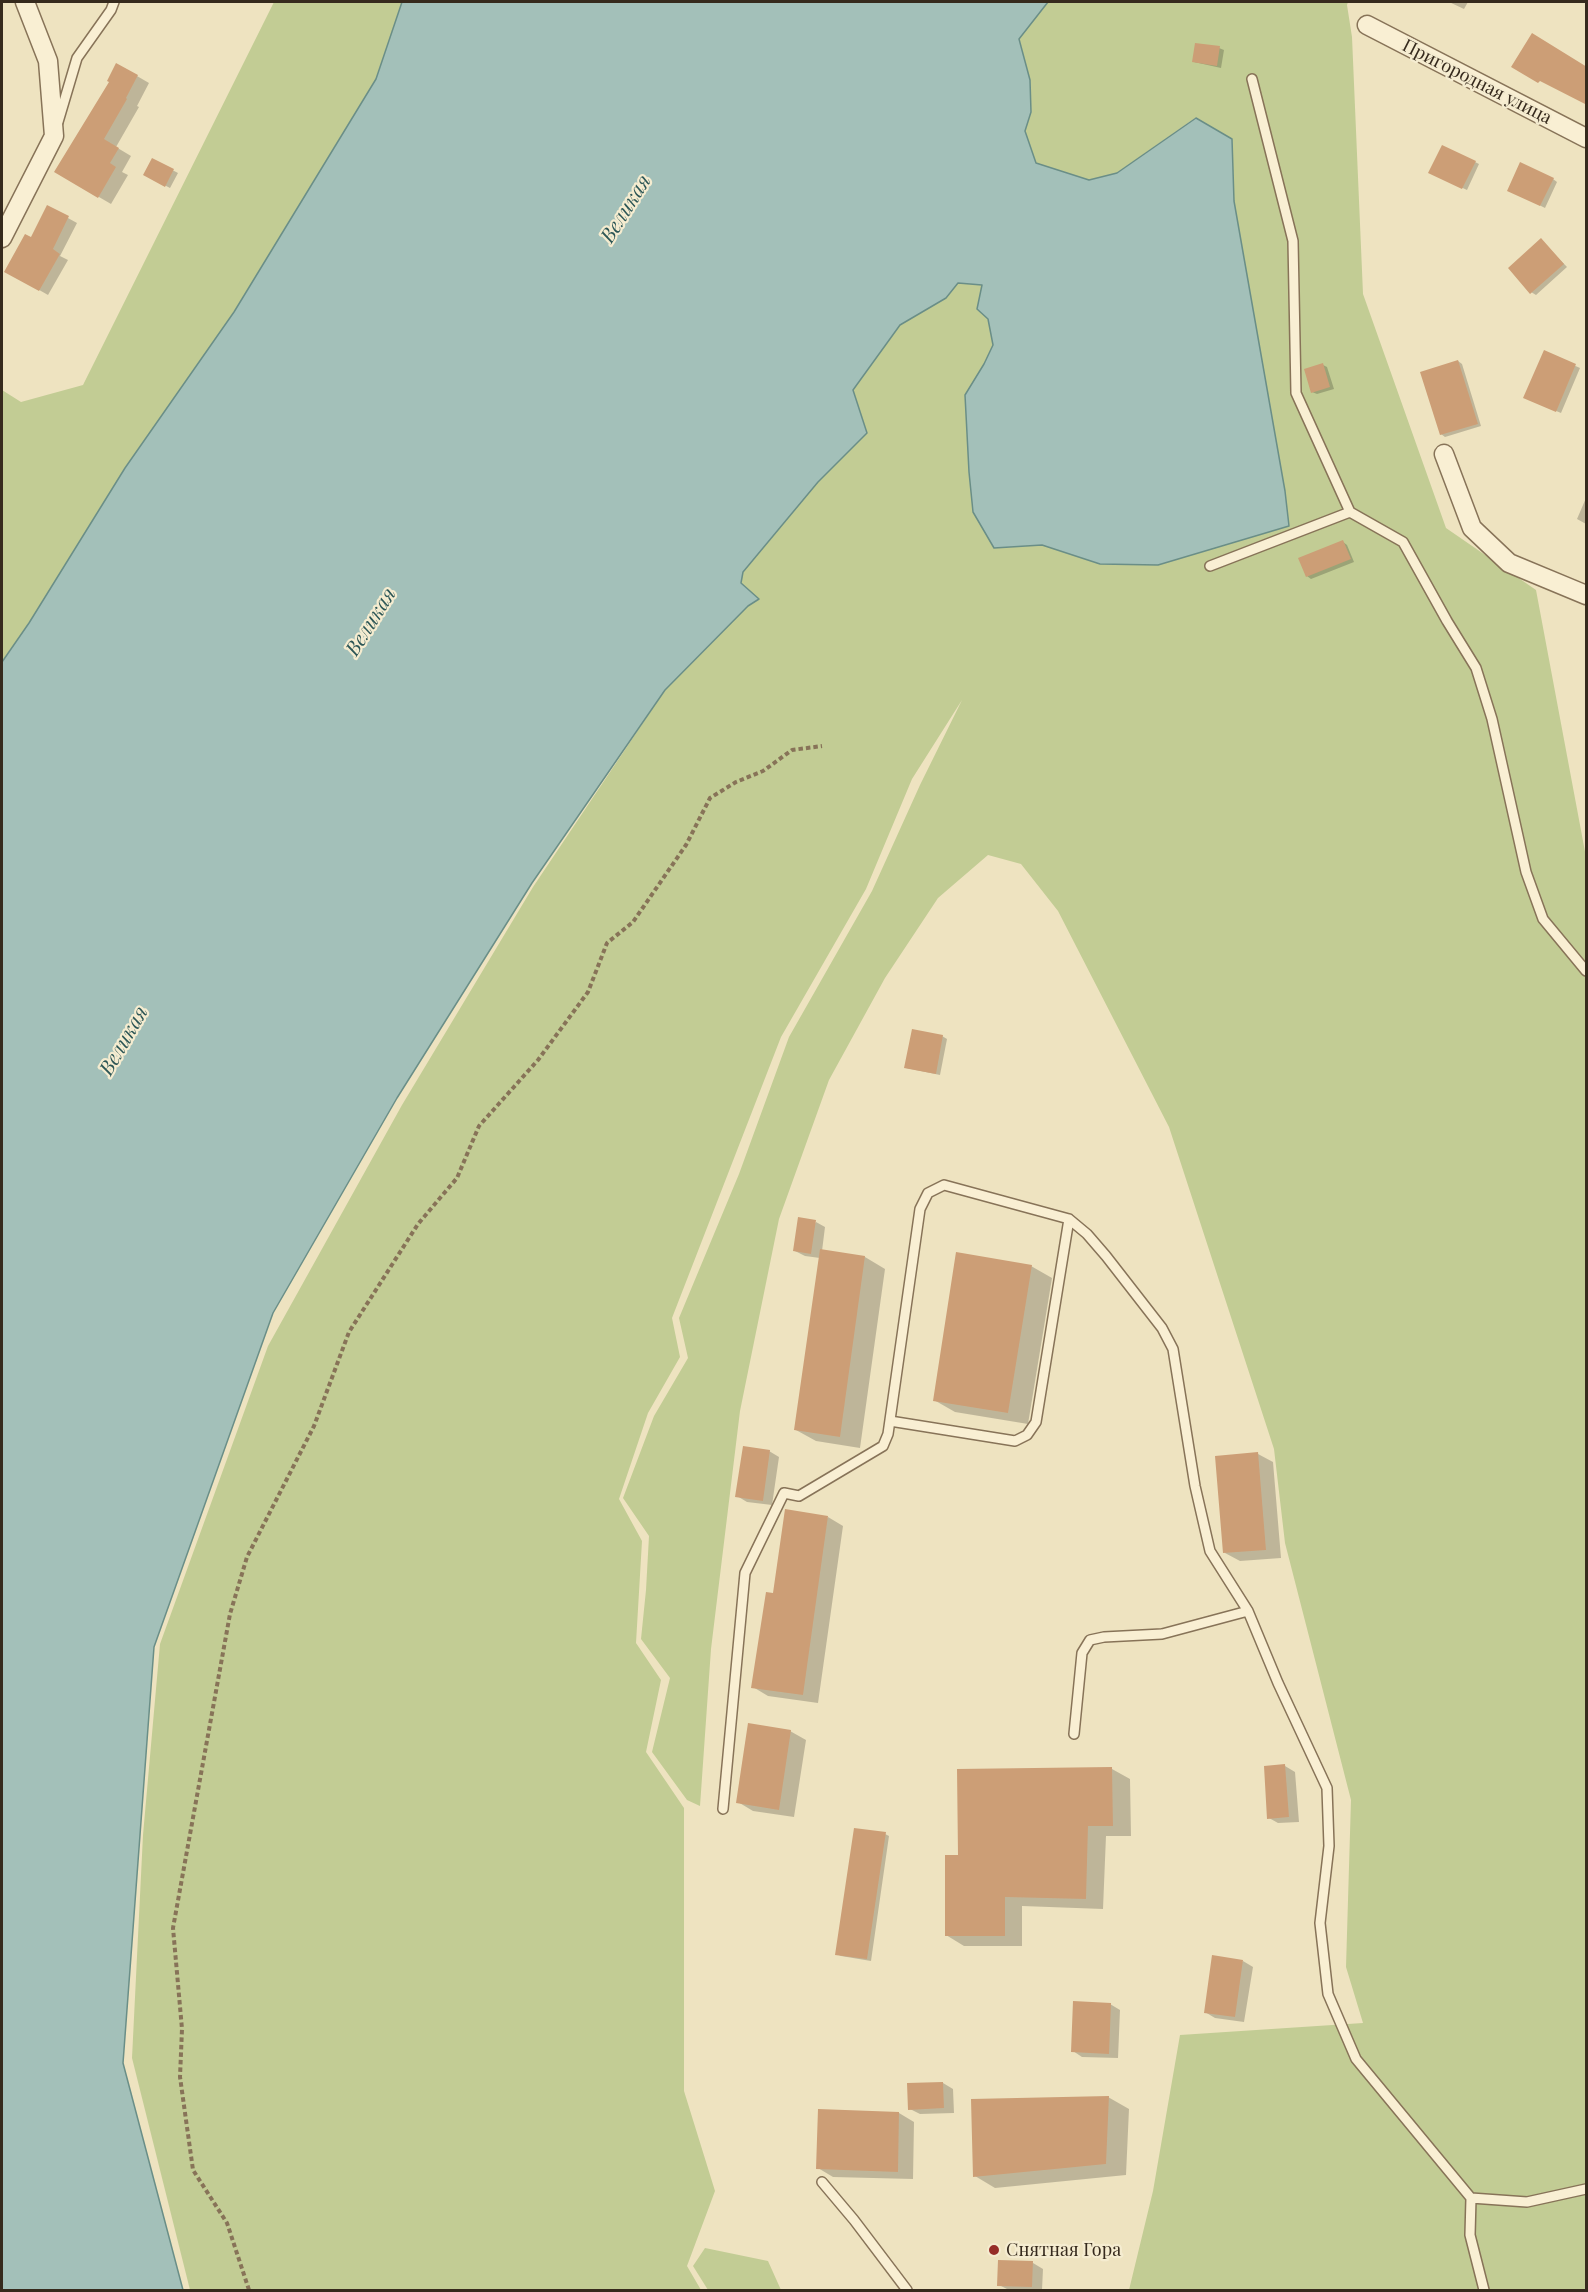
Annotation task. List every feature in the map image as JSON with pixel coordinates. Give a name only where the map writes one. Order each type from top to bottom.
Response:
[{"type":"street","points":[[2,238],[54,136],[48,61],[25,2]]},
{"type":"street","name":"Пригородная улица","points":[[1367,26],[1587,138]]},
{"type":"street","points":[[1444,454],[1472,528],[1509,563],[1587,595]]},
{"type":"lane","points":[[54,136],[77,57],[111,10],[114,2]]},
{"type":"lane","points":[[1252,79],[1293,241],[1296,393],[1350,512],[1403,542],[1476,668],[1492,719],[1526,872],[1543,919],[1587,971]]},
{"type":"lane","points":[[1210,566],[1350,512]]},
{"type":"lane","points":[[723,1809],[745,1573],[784,1493],[799,1496],[884,1446],[890,1421],[920,1209],[928,1193],[944,1185],[1069,1219],[1087,1234],[1107,1256],[1162,1328],[1173,1349],[1195,1486],[1210,1551],[1248,1611],[1278,1683],[1327,1788],[1329,1846],[1320,1923],[1328,1995],[1356,2059],[1471,2198],[1470,2235],[1484,2290]]},
{"type":"lane","points":[[890,1421],[1015,1441],[1028,1435],[1036,1422],[1069,1219]]},
{"type":"lane","points":[[1074,1734],[1082,1653],[1090,1640],[1104,1637],[1162,1634],[1248,1611]]},
{"type":"lane","points":[[822,2182],[907,2290]]},
{"type":"lane","points":[[1471,2198],[1527,2202],[1587,2189]]},
{"type":"path","points":[[249,2290],[227,2223],[193,2170],[180,2077],[182,2029],[173,1928],[226,1636],[247,1557],[314,1426],[349,1332],[418,1224],[457,1178],[479,1126],[538,1060],[588,992],[607,943],[633,922],[686,845],[710,798],[736,782],[763,771],[792,750],[822,746]]},
{"type":"green space","points":[[274,2],[402,2],[376,79],[234,312],[125,468],[29,623],[2,662],[2,390],[21,402],[83,385]]},
{"type":"green space","points":[[1048,2],[1348,2],[1352,37],[1363,294],[1446,528],[1536,590],[1586,857],[1586,2290],[1129,2290],[1153,2191],[1180,2035],[1363,2023],[1346,1967],[1351,1800],[1285,1543],[1274,1449],[1169,1127],[1058,911],[1021,864],[988,855],[938,898],[885,978],[829,1080],[779,1219],[740,1411],[711,1649],[700,1806],[687,1800],[652,1752],[670,1678],[641,1639],[649,1536],[623,1498],[654,1416],[688,1358],[679,1318],[739,1174],[789,1037],[872,891],[962,700],[912,779],[866,889],[781,1037],[672,1318],[680,1357],[648,1413],[619,1499],[642,1541],[636,1643],[661,1680],[646,1752],[684,1808],[684,2091],[715,2191],[687,2266],[701,2290],[190,2290],[132,2058],[143,1835],[160,1644],[268,1346],[402,1105],[533,887],[665,690],[748,606],[758,599],[741,583],[743,572],[818,482],[867,433],[853,390],[900,325],[946,298],[958,283],[983,285],[993,345],[984,364],[995,548],[1042,545],[1100,564],[1158,565],[1289,525],[1234,201],[1232,139],[1195,118],[1117,173],[1089,180],[1036,163],[1025,131],[1031,112],[1030,80],[1019,38]]},
{"type":"green space","points":[[705,2248],[768,2261],[781,2290],[708,2290],[693,2266]]},
{"type":"water","name":"Великая","points":[[402,2],[1048,2],[1019,39],[1030,80],[1031,112],[1025,131],[1036,163],[1089,180],[1117,173],[1196,118],[1232,139],[1234,201],[1285,491],[1289,526],[1158,565],[1100,564],[1042,545],[994,548],[973,512],[965,395],[993,345],[988,319],[977,309],[982,285],[958,283],[946,298],[900,325],[853,390],[867,433],[818,482],[743,572],[741,583],[759,599],[748,606],[665,690],[532,883],[397,1098],[273,1313],[154,1647],[123,2063],[183,2290],[2,2290],[2,662],[29,623],[125,468],[234,312],[376,79]]},
{"type":"building","points":[[1532,33],[1587,67],[1587,105],[1540,81],[1538,83],[1511,67]]},
{"type":"building","points":[[1195,43],[1220,46],[1217,66],[1192,62]]},
{"type":"building","points":[[116,63],[138,75],[104,139],[119,148],[110,163],[116,167],[98,198],[54,172],[109,82],[107,81]]},
{"type":"building","points":[[1442,145],[1476,161],[1462,189],[1428,173]]},
{"type":"building","points":[[152,158],[174,169],[165,187],[143,175]]},
{"type":"building","points":[[1520,162],[1554,178],[1540,206],[1507,191]]},
{"type":"building","points":[[47,205],[69,216],[53,249],[60,254],[39,291],[4,272],[25,234],[31,237]]},
{"type":"building","points":[[1541,238],[1564,264],[1530,294],[1508,268]]},
{"type":"building","points":[[1544,350],[1576,364],[1556,412],[1523,398]]},
{"type":"building","points":[[1458,360],[1478,424],[1440,435],[1420,372]]},
{"type":"building","points":[[1323,363],[1330,387],[1311,393],[1304,369]]},
{"type":"building","points":[[1343,540],[1351,559],[1306,577],[1298,558]]},
{"type":"building","points":[[912,1029],[943,1035],[936,1074],[904,1068]]},
{"type":"building","points":[[798,1217],[816,1220],[811,1254],[793,1251]]},
{"type":"building","points":[[820,1249],[865,1256],[840,1437],[794,1430]]},
{"type":"building","points":[[956,1252],[1032,1265],[1008,1413],[933,1401]]},
{"type":"building","points":[[743,1446],[770,1450],[763,1501],[735,1497]]},
{"type":"building","points":[[1258,1452],[1266,1550],[1223,1553],[1215,1456]]},
{"type":"building","points":[[785,1509],[828,1516],[803,1695],[751,1688],[766,1592],[773,1593]]},
{"type":"building","points":[[748,1723],[791,1730],[779,1810],[736,1803]]},
{"type":"building","points":[[1285,1764],[1289,1817],[1267,1819],[1264,1766]]},
{"type":"building","points":[[1112,1767],[1113,1826],[1088,1826],[1086,1899],[1005,1897],[1005,1936],[945,1936],[945,1855],[958,1855],[957,1769]]},
{"type":"building","points":[[854,1828],[886,1832],[867,1959],[835,1955]]},
{"type":"building","points":[[1212,1955],[1243,1960],[1235,2017],[1204,2013]]},
{"type":"building","points":[[1073,2001],[1111,2003],[1109,2054],[1071,2052]]},
{"type":"building","points":[[943,2082],[944,2108],[908,2110],[907,2083]]},
{"type":"building","points":[[1109,2096],[1106,2164],[973,2177],[971,2099]]},
{"type":"building","points":[[818,2109],[899,2112],[898,2172],[816,2169]]},
{"type":"building","points":[[998,2260],[1033,2261],[1032,2287],[997,2286]]},
{"type":"place","name":"Снятная Гора","points":[[994,2250]]}]
